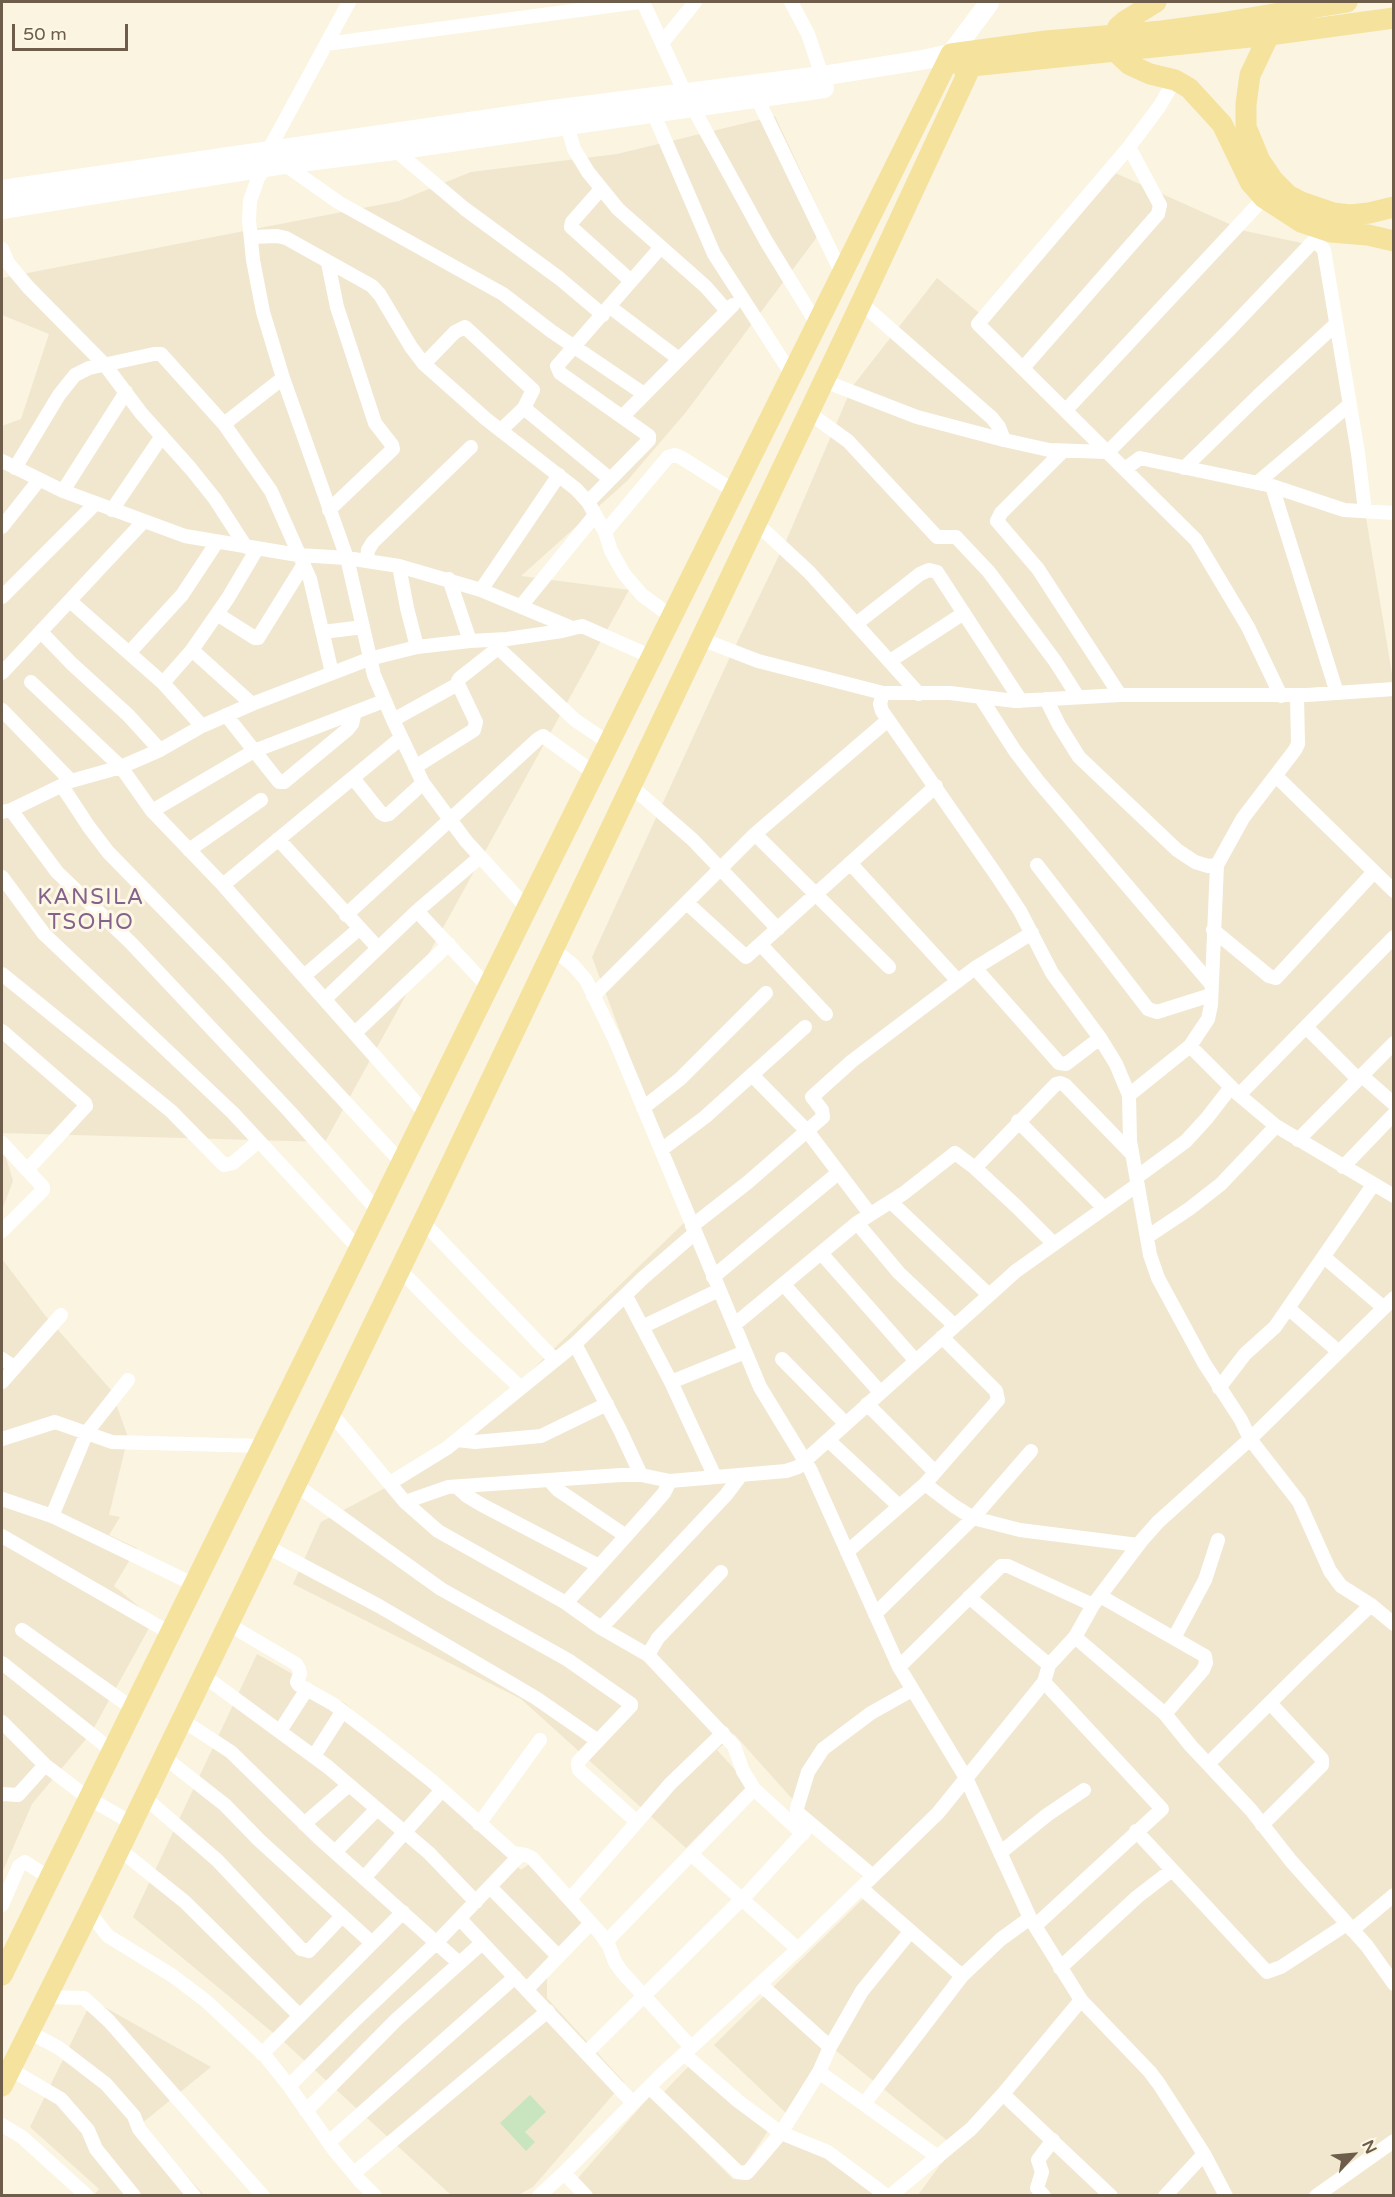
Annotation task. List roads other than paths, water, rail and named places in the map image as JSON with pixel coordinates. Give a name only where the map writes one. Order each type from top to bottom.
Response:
[{"type":"main road","points":[[1156,2],[1119,27],[1115,43],[1130,65],[1189,88],[1222,124],[1250,182],[1264,198],[1319,235],[1331,232],[1368,235],[1394,241]]},
{"type":"main road","points":[[2,209],[272,162],[375,135],[689,99],[822,76],[1115,43],[1347,2]]},
{"type":"main road","points":[[2,1975],[48,1877],[527,908],[948,62],[989,3],[983,36],[975,58],[861,303],[400,1270],[89,1912],[6,2077]]},
{"type":"main road","points":[[1265,17],[1394,18]]},
{"type":"main road","points":[[1265,17],[1250,75],[1246,104],[1246,126],[1260,161],[1273,180],[1288,195],[1333,213],[1350,215],[1394,207]]},
{"type":"main road","points":[[2,190],[395,150],[653,112],[689,99],[757,98],[948,62]]},
{"type":"street","points":[[349,2],[326,44],[272,162],[258,178],[250,201],[253,260],[263,312],[283,378],[306,437],[347,558],[369,659],[384,701],[423,783],[480,857],[527,908]]},
{"type":"street","points":[[326,44],[641,2],[689,99],[766,241],[817,324]]},
{"type":"street","points":[[662,43],[695,2]]},
{"type":"street","points":[[791,2],[808,34],[822,76]]},
{"type":"street","points":[[1174,81],[1159,107],[1129,147],[978,322],[1196,540],[1248,627],[1281,696]]},
{"type":"street","points":[[757,98],[842,274]]},
{"type":"street","points":[[653,112],[714,254],[792,375]]},
{"type":"street","points":[[567,125],[574,149],[588,172],[618,209],[706,287],[727,311]]},
{"type":"street","points":[[1023,368],[1158,214],[1160,205],[1129,147]]},
{"type":"street","points":[[395,150],[465,209],[559,278],[678,359]]},
{"type":"street","points":[[272,162],[338,202],[503,294],[644,394]]},
{"type":"street","points":[[602,189],[572,222],[571,227],[631,281]]},
{"type":"street","points":[[1066,410],[1264,198]]},
{"type":"street","points":[[824,381],[917,417],[1004,440],[1049,450],[1108,452],[1165,396],[1319,235],[1324,250],[1365,512]]},
{"type":"street","points":[[251,237],[286,238],[372,286],[424,364],[501,430],[576,489],[588,502],[624,574],[642,595],[672,617]]},
{"type":"street","points":[[588,502],[649,440],[646,432],[558,369],[557,366],[576,347],[661,247]]},
{"type":"street","points":[[2,249],[8,263],[28,286],[105,365],[215,499],[251,548]]},
{"type":"street","points":[[328,263],[337,307],[375,423],[393,449],[329,510]]},
{"type":"street","points":[[623,416],[741,298]]},
{"type":"street","points":[[861,303],[992,418],[999,427],[1004,440]]},
{"type":"street","points":[[1184,468],[1335,325]]},
{"type":"street","points":[[424,364],[455,332],[465,327],[533,390],[524,408],[501,430]]},
{"type":"street","points":[[15,468],[67,384],[75,375],[89,368],[161,354],[224,424],[271,490],[310,579],[332,673]]},
{"type":"street","points":[[224,424],[283,378]]},
{"type":"street","points":[[63,491],[126,392]]},
{"type":"street","points":[[1257,483],[1349,405]]},
{"type":"street","points":[[524,408],[610,479]]},
{"type":"street","points":[[808,413],[848,441],[936,537],[956,537],[989,572],[1055,661],[1078,698]]},
{"type":"street","points":[[112,510],[162,436]]},
{"type":"street","points":[[367,560],[368,550],[373,542],[471,447]]},
{"type":"street","points":[[1063,451],[1001,513],[997,521],[1038,569],[1120,695]]},
{"type":"street","points":[[605,532],[668,457],[675,455],[682,458],[734,491]]},
{"type":"street","points":[[1125,469],[1140,458],[1272,486],[1344,510],[1394,513]]},
{"type":"street","points":[[2,461],[63,491],[185,536],[301,560],[347,558],[399,566],[481,590],[572,628]]},
{"type":"street","points":[[481,590],[559,476]]},
{"type":"street","points":[[2,527],[39,480]]},
{"type":"street","points":[[1272,486],[1337,693]]},
{"type":"street","points":[[3,592],[95,504]]},
{"type":"street","points":[[521,606],[595,515]]},
{"type":"street","points":[[2,673],[144,521]]},
{"type":"street","points":[[756,523],[809,572],[919,694]]},
{"type":"street","points":[[129,653],[182,595],[217,542]]},
{"type":"street","points":[[164,683],[192,650],[217,614],[251,548]]},
{"type":"street","points":[[217,614],[258,638],[301,560]]},
{"type":"street","points":[[399,566],[417,647]]},
{"type":"street","points":[[856,624],[920,574],[929,570],[937,572],[1022,701]]},
{"type":"street","points":[[449,579],[470,641]]},
{"type":"street","points":[[70,601],[164,683],[202,726]]},
{"type":"street","points":[[890,661],[964,613]]},
{"type":"street","points":[[378,1211],[290,1112],[131,943],[57,872],[6,811],[66,783],[121,767],[160,750],[202,726],[252,704],[369,659],[417,647],[470,641],[494,644],[582,626],[652,657]]},
{"type":"street","points":[[323,632],[363,627]]},
{"type":"street","points":[[41,632],[128,715],[160,750]]},
{"type":"street","points":[[701,639],[758,661],[883,693],[950,693],[1022,701],[1120,695],[1281,696],[1394,689]]},
{"type":"street","points":[[393,720],[458,684],[460,678],[494,644]]},
{"type":"street","points":[[494,644],[575,720],[609,743]]},
{"type":"street","points":[[192,650],[252,704]]},
{"type":"street","points":[[31,682],[121,767],[152,811],[223,885],[426,1114]]},
{"type":"street","points":[[415,767],[474,730],[476,722],[458,684]]},
{"type":"street","points":[[883,693],[880,704],[882,711],[936,786],[1020,911],[1052,974],[1100,1038],[1116,1064],[1129,1095],[1128,1132],[1150,1255],[1158,1278],[1250,1439],[1299,1503],[1330,1571],[1341,1586],[1391,1617]]},
{"type":"street","points":[[1129,1095],[1190,1046],[1208,1019],[1217,865],[1243,818],[1291,757],[1298,744],[1297,695]]},
{"type":"street","points":[[981,698],[1038,782],[1211,989]]},
{"type":"street","points":[[1046,699],[1079,757],[1177,850],[1195,862],[1208,866],[1217,865]]},
{"type":"street","points":[[152,811],[254,751],[384,701]]},
{"type":"street","points":[[2,710],[66,783],[89,827],[108,852],[222,969],[402,1163]]},
{"type":"street","points":[[226,715],[279,782],[284,782],[348,729],[355,712]]},
{"type":"street","points":[[593,996],[755,834],[888,720]]},
{"type":"street","points":[[346,915],[449,818],[540,737],[543,736],[594,773]]},
{"type":"street","points":[[223,885],[401,738]]},
{"type":"street","points":[[1276,776],[1394,891]]},
{"type":"street","points":[[353,778],[385,815],[389,814],[423,783]]},
{"type":"street","points":[[631,786],[681,828],[778,929]]},
{"type":"street","points":[[687,903],[744,957],[936,786]]},
{"type":"street","points":[[189,850],[261,800]]},
{"type":"street","points":[[755,834],[889,967]]},
{"type":"street","points":[[278,839],[378,948]]},
{"type":"street","points":[[325,999],[417,911],[480,857]]},
{"type":"street","points":[[850,863],[957,981]]},
{"type":"street","points":[[1037,865],[1148,1009],[1157,1012],[1211,989]]},
{"type":"street","points":[[1213,930],[1269,976],[1276,978],[1373,873]]},
{"type":"street","points":[[2,877],[44,934],[224,1104],[359,1249]]},
{"type":"street","points":[[417,911],[489,987]]},
{"type":"street","points":[[304,976],[360,928]]},
{"type":"street","points":[[390,1483],[447,1448],[575,1344],[694,1229],[808,1132],[823,1117],[822,1110],[812,1097],[852,1061],[975,968],[1032,933]]},
{"type":"street","points":[[405,1502],[435,1490],[457,1487],[621,1475],[670,1481],[786,1471],[798,1467],[1016,1271],[1104,1208],[1186,1141],[1235,1091],[1306,1027],[1394,938]]},
{"type":"street","points":[[355,1033],[449,944]]},
{"type":"street","points":[[760,945],[826,1014]]},
{"type":"street","points":[[553,949],[573,964],[586,980],[616,1042],[760,1387],[805,1461],[899,1667],[966,1778],[1032,1922],[1081,2000],[1150,2072],[1204,2154],[1226,2196]]},
{"type":"street","points":[[975,968],[1059,1063],[1066,1064],[1100,1038]]},
{"type":"street","points":[[2,974],[171,1111],[224,1165],[233,1163],[259,1141]]},
{"type":"street","points":[[644,1108],[680,1078],[766,993]]},
{"type":"street","points":[[661,1150],[705,1117],[805,1027]]},
{"type":"street","points":[[1306,1027],[1360,1077],[1394,1104]]},
{"type":"street","points":[[2,1031],[86,1106],[27,1170]]},
{"type":"street","points":[[1298,1140],[1394,1043]]},
{"type":"street","points":[[1190,1046],[1235,1091],[1276,1125],[1394,1197]]},
{"type":"street","points":[[752,1075],[808,1132],[870,1214]]},
{"type":"street","points":[[975,1168],[1056,1084],[1065,1084],[1132,1154]]},
{"type":"street","points":[[1343,1167],[1394,1113]]},
{"type":"street","points":[[1018,1122],[1104,1208]]},
{"type":"street","points":[[1147,1237],[1221,1184],[1276,1125]]},
{"type":"street","points":[[2,1232],[43,1190],[43,1186],[27,1170],[5,1152]]},
{"type":"street","points":[[734,1325],[857,1223],[891,1202],[952,1154],[958,1154],[975,1168],[1054,1244]]},
{"type":"street","points":[[642,1327],[716,1283],[838,1173]]},
{"type":"street","points":[[1219,1388],[1245,1354],[1275,1328],[1373,1185]]},
{"type":"street","points":[[891,1202],[989,1295]]},
{"type":"street","points":[[423,1222],[555,1360]]},
{"type":"street","points":[[857,1223],[899,1273],[955,1326]]},
{"type":"street","points":[[821,1253],[915,1360]]},
{"type":"street","points":[[539,2196],[649,2087],[938,1813],[1044,1682],[1049,1665],[1075,1636],[1097,1601],[1158,1522],[1250,1439],[1389,1303],[1324,1257]]},
{"type":"street","points":[[400,1270],[520,1388]]},
{"type":"street","points":[[784,1285],[880,1392]]},
{"type":"street","points":[[626,1296],[671,1382],[715,1478]]},
{"type":"street","points":[[1288,1308],[1339,1352]]},
{"type":"street","points":[[2,1382],[61,1315]]},
{"type":"street","points":[[847,1552],[925,1484],[998,1400],[998,1395],[942,1337]]},
{"type":"street","points":[[575,1344],[641,1476]]},
{"type":"street","points":[[671,1382],[745,1352]]},
{"type":"street","points":[[2,1359],[14,1368]]},
{"type":"street","points":[[782,1359],[846,1424]]},
{"type":"street","points":[[52,1516],[87,1432],[128,1380]]},
{"type":"street","points":[[457,1440],[475,1442],[541,1436],[607,1404]]},
{"type":"street","points":[[867,1404],[935,1472]]},
{"type":"street","points":[[331,1413],[405,1502],[438,1531],[566,1603],[601,1628],[648,1655],[734,1746],[743,1771],[754,1789],[873,1876]]},
{"type":"street","points":[[2,1439],[55,1422],[112,1442],[262,1446]]},
{"type":"street","points":[[828,1440],[899,1506]]},
{"type":"street","points":[[875,1614],[973,1518],[1031,1451]]},
{"type":"street","points":[[601,1628],[726,1495],[741,1475]]},
{"type":"street","points":[[549,1480],[558,1490],[626,1536]]},
{"type":"street","points":[[566,1603],[664,1493],[670,1481]]},
{"type":"street","points":[[925,1484],[973,1518],[1020,1530],[1138,1545]]},
{"type":"street","points":[[296,1485],[441,1589],[568,1660],[628,1701],[631,1706],[578,1762],[579,1770],[637,1822]]},
{"type":"street","points":[[457,1487],[482,1505],[599,1566]]},
{"type":"street","points":[[2,1499],[52,1516],[194,1584]]},
{"type":"street","points":[[2,1536],[170,1633]]},
{"type":"street","points":[[1174,1638],[1204,1580],[1218,1540]]},
{"type":"street","points":[[266,1546],[379,1606],[536,1698],[598,1741]]},
{"type":"street","points":[[899,1667],[1001,1566],[1008,1566],[1097,1601],[1206,1656],[1203,1670],[1165,1714]]},
{"type":"street","points":[[648,1655],[658,1638],[721,1572]]},
{"type":"street","points":[[969,1597],[1049,1665]]},
{"type":"street","points":[[1208,1764],[1371,1605]]},
{"type":"street","points":[[228,1624],[296,1664],[300,1674],[298,1683],[342,1712],[441,1790],[513,1853],[532,1858],[591,1923],[606,1942],[615,1962],[645,1996],[687,2051],[738,2101],[781,2133],[828,2152],[889,2196],[971,2129],[1081,2000]]},
{"type":"street","points":[[22,1630],[132,1708]]},
{"type":"street","points":[[1075,1636],[1165,1714],[1350,1927],[1394,1984]]},
{"type":"street","points":[[2,1663],[111,1750]]},
{"type":"street","points":[[204,1676],[314,1756],[349,1785],[429,1853],[476,1902]]},
{"type":"street","points":[[864,2104],[962,1976],[1001,1940],[1032,1922],[1162,1809],[1044,1682]]},
{"type":"street","points":[[280,1731],[307,1689]]},
{"type":"street","points":[[807,1829],[796,1810],[808,1772],[822,1749],[871,1713],[912,1689]]},
{"type":"street","points":[[1262,1825],[1322,1765],[1322,1759],[1270,1703]]},
{"type":"street","points":[[314,1756],[342,1712]]},
{"type":"street","points":[[182,1720],[231,1752],[304,1824],[459,1963]]},
{"type":"street","points":[[2,1722],[45,1765],[88,1798],[132,1823]]},
{"type":"street","points":[[570,1899],[670,1784],[723,1733]]},
{"type":"street","points":[[479,1824],[540,1740]]},
{"type":"street","points":[[164,1757],[218,1798],[372,1943]]},
{"type":"street","points":[[2,1794],[18,1795],[45,1765]]},
{"type":"street","points":[[304,1824],[349,1785]]},
{"type":"street","points":[[606,1942],[754,1789]]},
{"type":"street","points":[[364,1878],[441,1790]]},
{"type":"street","points":[[1000,1853],[1047,1815],[1084,1790]]},
{"type":"street","points":[[144,1797],[210,1854],[300,1949],[309,1951],[342,1916]]},
{"type":"street","points":[[335,1852],[377,1809]]},
{"type":"street","points":[[586,2053],[742,1899],[807,1829]]},
{"type":"street","points":[[1136,1832],[1267,1972],[1350,1927],[1394,1895]]},
{"type":"street","points":[[119,1849],[185,1902],[300,2016]]},
{"type":"street","points":[[289,2086],[460,1919],[521,1854]]},
{"type":"street","points":[[691,1854],[798,1948]]},
{"type":"street","points":[[2,1905],[19,1866],[25,1862],[48,1877]]},
{"type":"street","points":[[1060,1968],[1137,1897],[1172,1870]]},
{"type":"street","points":[[490,1887],[558,1956]]},
{"type":"street","points":[[861,1888],[962,1976]]},
{"type":"street","points":[[89,1912],[108,1936],[173,1976],[206,2001],[262,2054],[289,2086],[328,2142],[375,2196]]},
{"type":"street","points":[[262,2054],[403,1912]]},
{"type":"street","points":[[460,1919],[633,2103]]},
{"type":"street","points":[[526,1989],[591,1923]]},
{"type":"street","points":[[649,2087],[738,2172],[747,2173],[781,2133],[819,2072],[830,2047],[862,1991],[910,1932]]},
{"type":"street","points":[[306,2111],[396,2020],[482,1942]]},
{"type":"street","points":[[328,2142],[515,1977]]},
{"type":"street","points":[[759,1984],[830,2047]]},
{"type":"street","points":[[46,1997],[84,1998],[110,2021],[263,2196]]},
{"type":"street","points":[[354,2173],[548,2011]]},
{"type":"street","points":[[29,2032],[59,2048],[106,2084],[134,2116],[139,2129],[194,2196]]},
{"type":"street","points":[[819,2072],[938,2157]]},
{"type":"street","points":[[6,2077],[61,2099],[88,2130],[96,2149],[134,2196]]},
{"type":"street","points":[[1003,2094],[1111,2196]]},
{"type":"street","points":[[2,2125],[22,2137],[87,2196]]},
{"type":"street","points":[[1044,2196],[1037,2188],[1042,2172],[1038,2160],[1053,2140]]},
{"type":"street","points":[[1316,2196],[1394,2141]]},
{"type":"street","points":[[1165,2196],[1204,2154]]},
{"type":"street","points":[[564,2173],[586,2196]]},
{"type":"district","name":"KANSILA TSOHO","points":[[91,910]]}]
